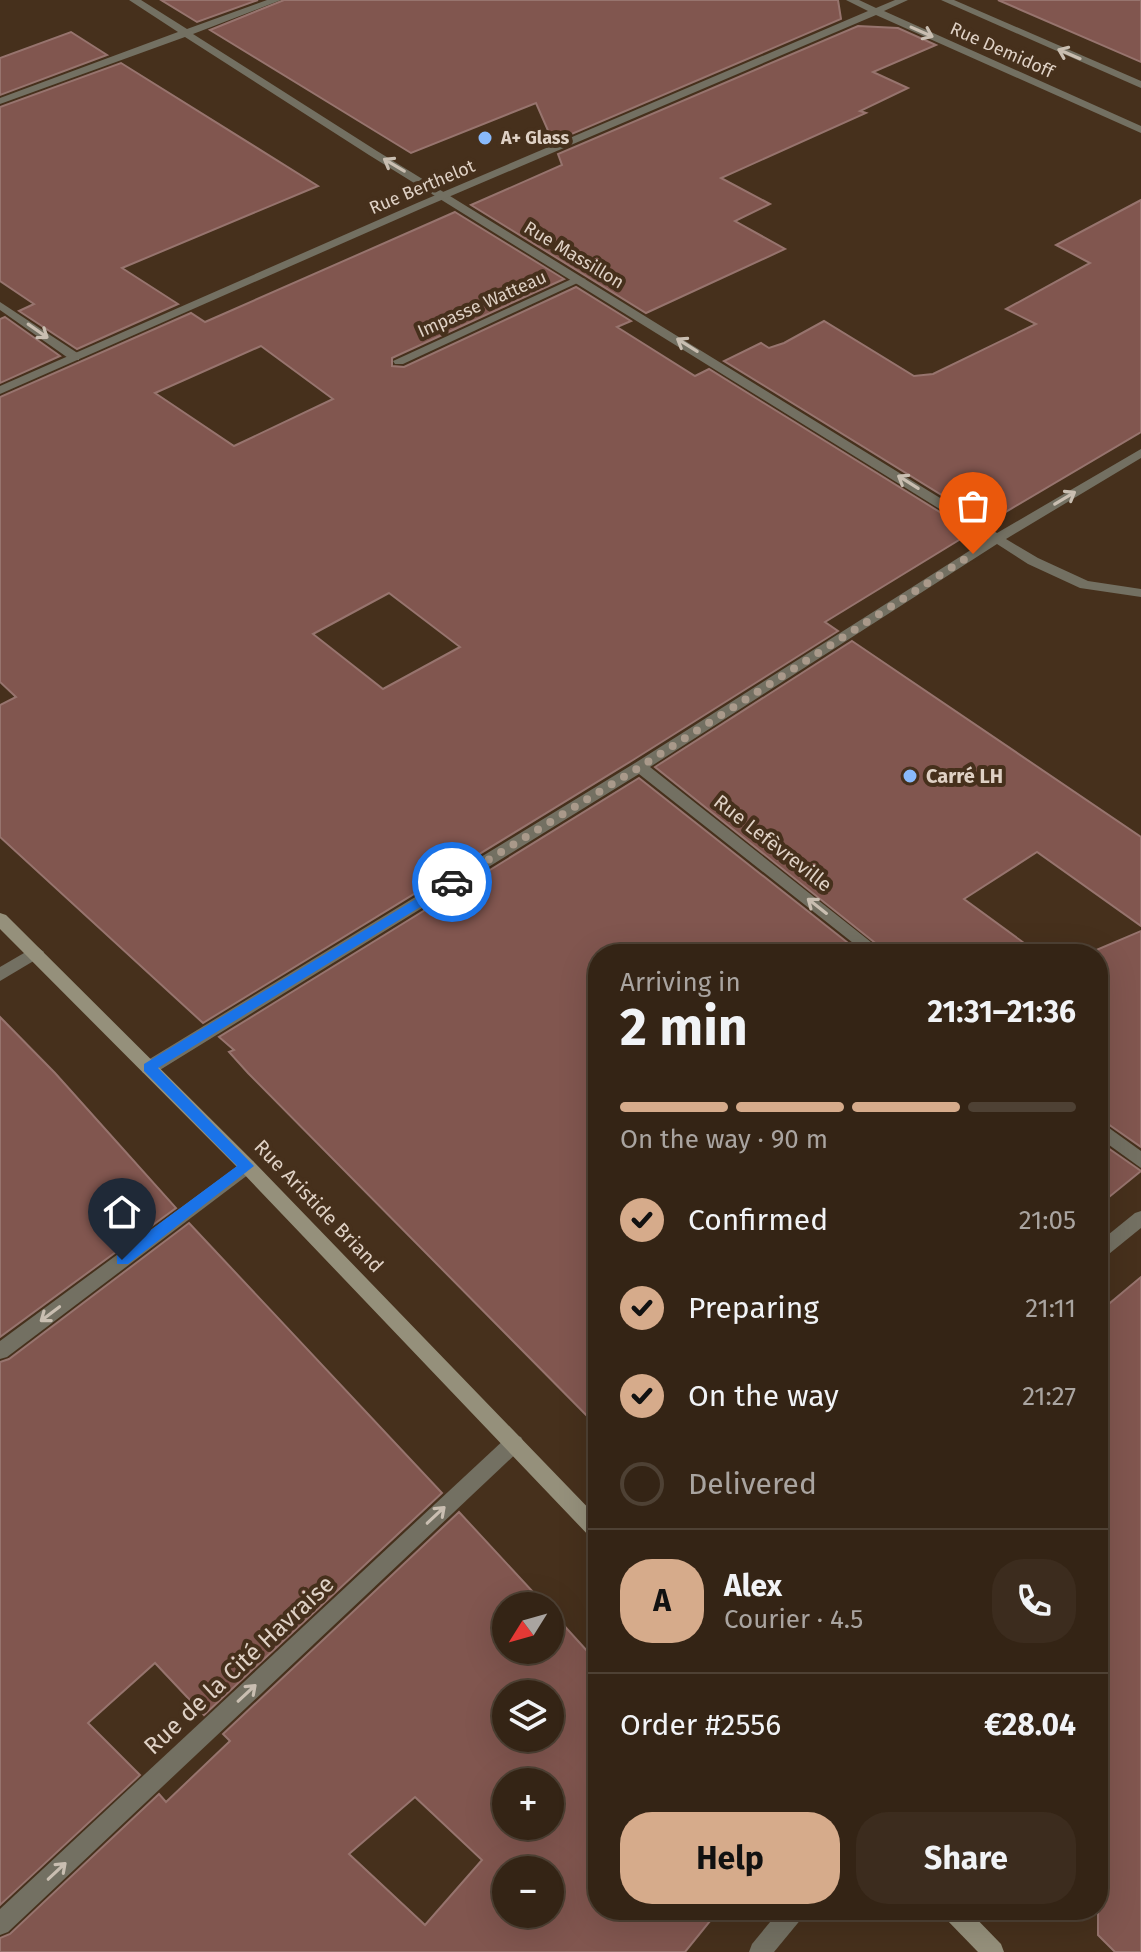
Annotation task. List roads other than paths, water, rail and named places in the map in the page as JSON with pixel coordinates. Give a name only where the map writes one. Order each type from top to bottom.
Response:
[{"type":"main road","name":"Rue Aristide Briand","points":[[0,919],[247,1166],[588,1521]]},
{"type":"main road","points":[[963,1920],[993,1952]]},
{"type":"street","name":"Rue Massillon","points":[[134,0],[1033,561],[1085,585],[1141,593]]},
{"type":"street","points":[[0,101],[276,0]]},
{"type":"street","name":"Rue Demidoff","points":[[851,0],[1141,130]]},
{"type":"street","name":"Rue Berthelot","points":[[0,390],[903,0]]},
{"type":"street","points":[[946,0],[1141,85]]},
{"type":"street","name":"Impasse Watteau","points":[[399,361],[580,279]]},
{"type":"street","points":[[0,305],[75,357]]},
{"type":"street","points":[[149,1068],[640,767],[998,538],[1141,453]]},
{"type":"street","name":"Rue Lefèvreville","points":[[640,767],[865,944]]},
{"type":"street","points":[[0,975],[36,952]]},
{"type":"street","points":[[1108,1135],[1141,1161]]},
{"type":"street","points":[[0,1351],[247,1166]]},
{"type":"street","points":[[1108,1245],[1141,1218]]},
{"type":"street","name":"Rue de la Cité Havraise","points":[[0,1924],[514,1443]]},
{"type":"street","points":[[760,1952],[786,1920]]},
{"type":"place","name":"A+ Glass","points":[[485,138]]},
{"type":"place","name":"Carré LH","points":[[910,776]]}]
